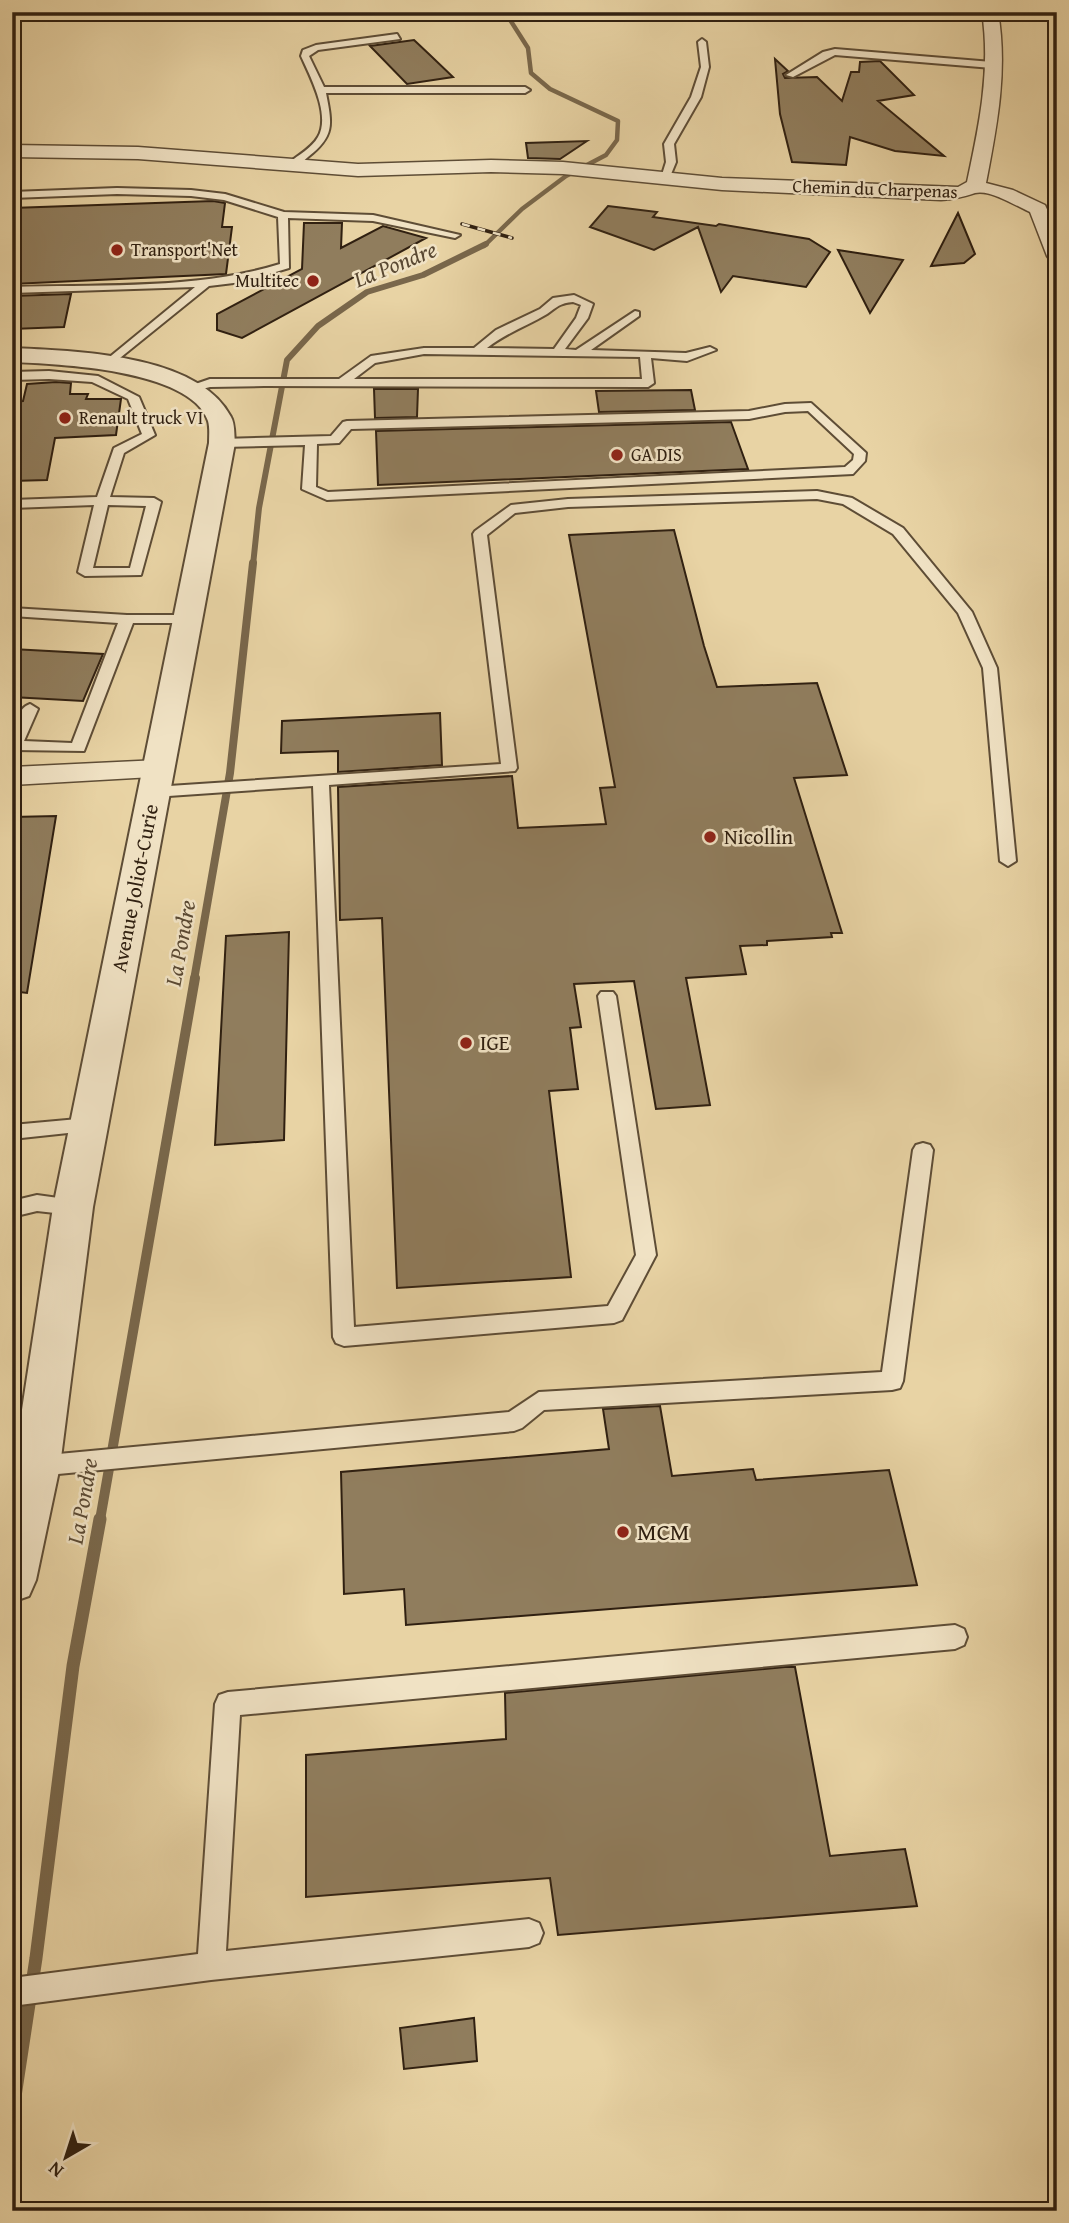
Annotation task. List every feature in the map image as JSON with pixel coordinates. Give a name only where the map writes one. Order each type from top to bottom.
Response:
[{"type":"street","name":"Chemin du Charpenas","points":[[12,151],[138,153],[358,170],[491,166],[563,168],[722,184],[962,193],[975,186],[989,122],[995,44],[990,12]]},
{"type":"street","points":[[975,186],[1006,194],[1038,209],[1057,256]]},
{"type":"street","name":"Avenue Joliot-Curie","points":[[12,355],[110,362],[168,379],[207,403],[235,442],[188,619],[156,781],[73,1208],[37,1466],[12,1580]]},
{"type":"street","points":[[12,776],[156,781]]},
{"type":"lane","points":[[292,165],[321,142],[328,128],[321,90],[305,56],[306,52],[397,37]]},
{"type":"lane","points":[[664,179],[671,162],[669,144],[699,87],[705,67],[702,41]]},
{"type":"lane","points":[[790,75],[826,54],[835,52],[992,65]]},
{"type":"lane","points":[[321,90],[525,90]]},
{"type":"lane","points":[[12,195],[117,191],[191,193],[225,197],[283,215],[373,218],[455,235]]},
{"type":"lane","points":[[12,290],[206,283],[242,279],[285,266],[283,215]]},
{"type":"lane","points":[[110,362],[206,283]]},
{"type":"lane","points":[[476,352],[500,332],[544,311],[557,300],[574,298],[587,304],[582,318],[557,353]]},
{"type":"lane","points":[[579,353],[635,313]]},
{"type":"lane","points":[[342,382],[371,360],[424,351],[687,357],[710,350]]},
{"type":"lane","points":[[187,389],[210,383],[264,382],[648,383],[645,354]]},
{"type":"lane","points":[[12,376],[48,374],[94,379],[133,397],[149,435],[118,451],[102,501],[85,572],[136,572],[154,502],[102,501],[12,504]]},
{"type":"lane","points":[[235,442],[335,440],[347,425],[749,415],[785,408],[811,407],[860,453],[859,461],[848,471],[327,496],[309,489],[311,441]]},
{"type":"lane","points":[[156,781],[196,790],[509,768],[480,534],[511,509],[568,503],[817,495],[847,501],[898,531],[965,612],[990,668],[1008,861]]},
{"type":"lane","points":[[12,612],[127,619],[188,619]]},
{"type":"lane","points":[[30,709],[14,745],[78,748],[127,619]]},
{"type":"lane","points":[[321,781],[344,1337],[614,1314],[646,1255],[607,996]]},
{"type":"lane","points":[[12,1132],[89,1125]]},
{"type":"lane","points":[[37,1466],[514,1421],[540,1401],[892,1381],[923,1150]]},
{"type":"lane","points":[[12,1209],[37,1203],[73,1208]]},
{"type":"lane","points":[[211,1966],[228,1704],[955,1637]]},
{"type":"lane","points":[[12,1992],[211,1966],[529,1933]]},
{"type":"building","points":[[414,40],[453,77],[407,84],[370,46]]},
{"type":"building","points":[[775,59],[788,71],[783,74],[785,78],[817,77],[842,101],[851,72],[859,72],[860,62],[880,61],[914,95],[878,101],[944,156],[895,151],[850,137],[846,165],[792,162],[780,114]]},
{"type":"building","points":[[587,141],[560,159],[528,158],[526,143]]},
{"type":"building","name":"Transport'Net","points":[[213,201],[225,203],[222,227],[232,227],[226,274],[12,284],[12,208]]},
{"type":"building","points":[[608,206],[657,212],[653,217],[716,226],[719,224],[809,239],[830,252],[806,287],[733,276],[721,292],[698,227],[654,250],[590,227]]},
{"type":"building","points":[[958,213],[975,254],[964,263],[931,266]]},
{"type":"building","name":"Multitec","points":[[304,223],[342,223],[341,248],[383,226],[426,238],[242,338],[217,330],[217,314],[302,269]]},
{"type":"building","points":[[838,250],[903,260],[870,313]]},
{"type":"building","points":[[71,294],[64,327],[12,329],[12,296]]},
{"type":"building","name":"Renault truck VI","points":[[71,383],[70,394],[88,394],[86,399],[121,399],[116,435],[55,438],[47,480],[12,481],[12,402],[23,401],[27,384]]},
{"type":"building","points":[[374,389],[418,389],[417,417],[375,418]]},
{"type":"building","points":[[691,390],[695,410],[599,412],[596,391]]},
{"type":"building","name":"GA DIS","points":[[731,422],[748,469],[378,485],[376,431]]},
{"type":"building","points":[[674,530],[717,687],[817,683],[847,775],[794,778],[842,933],[831,933],[832,937],[767,941],[767,945],[740,946],[746,974],[686,978],[710,1105],[656,1109],[634,981],[574,984],[581,1027],[570,1028],[578,1089],[549,1091],[571,1277],[397,1288],[382,918],[340,920],[338,787],[512,776],[518,828],[606,824],[600,788],[615,787],[569,535]]},
{"type":"building","points":[[12,649],[103,654],[83,701],[12,697]]},
{"type":"building","points":[[440,713],[442,765],[338,772],[338,751],[281,753],[282,721]]},
{"type":"building","points":[[56,816],[27,993],[12,991],[12,817]]},
{"type":"building","points":[[289,932],[284,1140],[215,1145],[226,936]]},
{"type":"building","name":"MCM","points":[[660,1406],[672,1476],[753,1469],[756,1480],[889,1470],[917,1585],[406,1625],[404,1589],[344,1594],[341,1472],[609,1449],[603,1409]]},
{"type":"building","points":[[795,1667],[830,1856],[905,1849],[917,1906],[558,1935],[550,1878],[306,1897],[306,1755],[506,1739],[505,1693]]},
{"type":"building","points":[[474,2018],[477,2061],[404,2069],[400,2028]]},
{"type":"waterway","name":"La Pondre","points":[[484,246],[522,209],[566,176],[606,155],[617,140],[618,121],[550,89],[531,73],[528,48],[505,12]]},
{"type":"waterway","name":"La Pondre","points":[[253,565],[259,508],[287,360],[318,326],[367,292],[423,275],[486,244]]},
{"type":"waterway","name":"La Pondre","points":[[194,980],[230,773],[253,563]]},
{"type":"waterway","name":"La Pondre","points":[[100,1520],[195,978]]},
{"type":"waterway","name":"La Pondre","points":[[12,2116],[36,1958],[73,1666],[100,1519]]},
{"type":"railway","points":[[12,20],[77,12]]},
{"type":"railway","points":[[462,224],[512,238]]},
{"type":"place","name":"Transport'Net","points":[[117,250]]},
{"type":"place","name":"Multitec","points":[[313,281]]},
{"type":"place","name":"Renault truck VI","points":[[65,418]]},
{"type":"place","name":"GA DIS","points":[[617,455]]},
{"type":"place","name":"Nicollin","points":[[710,837]]},
{"type":"place","name":"IGE","points":[[466,1043]]},
{"type":"place","name":"MCM","points":[[623,1532]]}]
